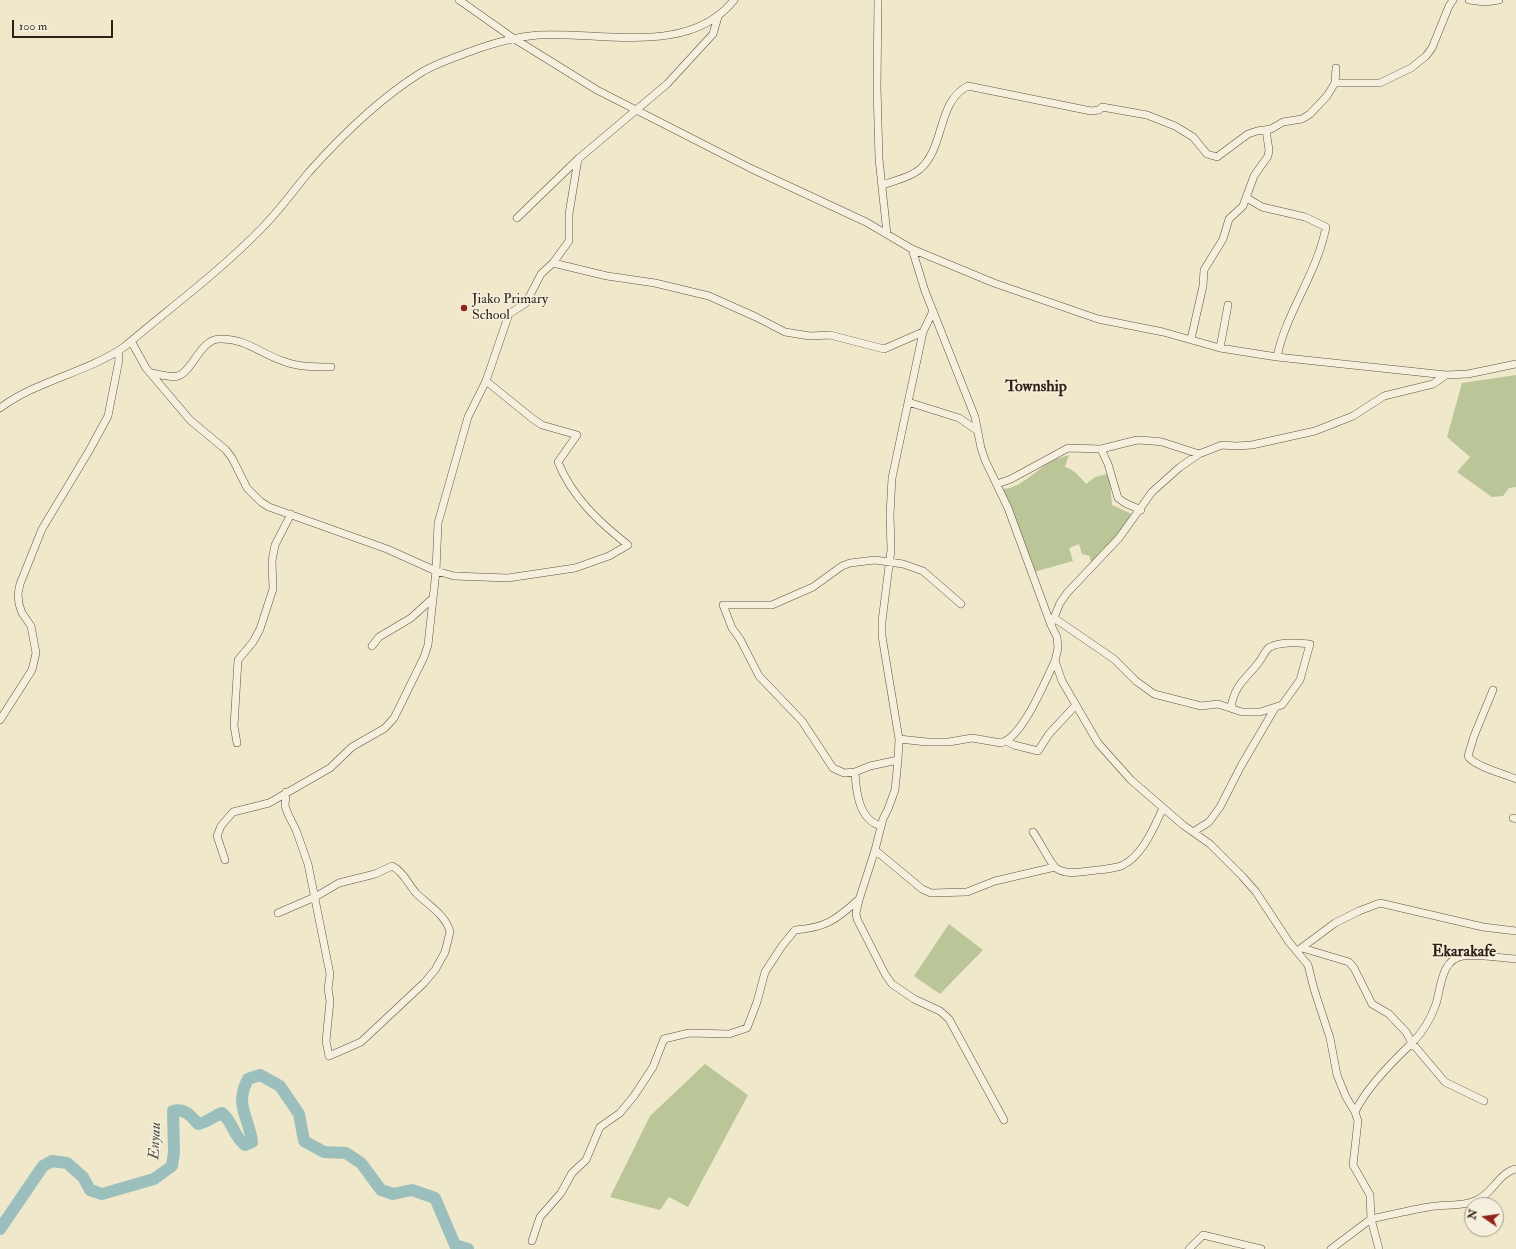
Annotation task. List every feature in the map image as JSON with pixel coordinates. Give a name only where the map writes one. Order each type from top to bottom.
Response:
[{"type":"street","points":[[459,0],[467,3],[513,38],[597,90],[636,111],[887,234],[912,249],[994,283],[1070,311],[1098,319],[1191,339],[1220,348],[1277,358],[1446,375],[1468,374],[1516,364]]},
{"type":"street","points":[[0,408],[38,385],[97,362],[118,351],[131,341],[242,248],[263,227],[332,148],[361,119],[394,92],[422,73],[443,62],[513,38],[539,35],[565,35],[646,38],[695,28],[718,17],[734,0]]},
{"type":"street","points":[[878,0],[879,159],[883,185],[887,234]]},
{"type":"street","points":[[1335,83],[1380,83],[1411,68],[1426,56],[1432,48],[1449,6],[1453,0]]},
{"type":"street","points":[[1469,0],[1485,2],[1499,0]]},
{"type":"street","points":[[517,218],[578,159],[667,84],[708,40],[716,28],[718,17]]},
{"type":"street","points":[[883,185],[902,179],[922,167],[939,137],[950,103],[957,94],[968,86],[1090,111],[1099,110],[1102,107],[1150,116],[1176,126],[1190,134],[1205,152],[1212,156],[1221,155],[1248,134],[1266,130],[1283,122],[1302,119],[1310,114],[1327,96],[1335,83],[1336,68]]},
{"type":"street","points":[[1191,339],[1203,286],[1204,270],[1223,239],[1229,219],[1241,209],[1247,198],[1254,176],[1268,156],[1266,130]]},
{"type":"street","points":[[225,860],[216,836],[228,816],[237,811],[256,808],[269,803],[330,768],[352,747],[384,728],[394,718],[426,652],[436,571],[438,529],[448,486],[468,417],[486,381],[509,314],[526,303],[541,274],[553,263],[569,241],[569,214],[578,159]]},
{"type":"street","points":[[1247,198],[1258,205],[1304,217],[1326,227],[1318,260],[1282,336],[1277,358]]},
{"type":"street","points":[[899,739],[944,742],[972,738],[1002,743],[1006,741],[1021,726],[1039,696],[1055,661],[1058,643],[1053,621],[1008,508],[983,454],[976,417],[925,291],[912,249]]},
{"type":"street","points":[[553,263],[607,276],[655,283],[703,294],[756,317],[785,332],[793,334],[810,336],[830,335],[884,349],[923,332]]},
{"type":"street","points":[[1220,348],[1228,305]]},
{"type":"street","points":[[933,311],[923,332],[890,496],[890,561],[882,621],[882,636],[899,739],[895,790],[881,826],[875,850],[858,900],[856,913],[859,927],[892,984],[900,991],[940,1011],[949,1019],[1004,1120]]},
{"type":"street","points":[[151,373],[173,376],[181,374],[204,347],[213,340],[221,339],[257,347],[284,361],[310,368],[331,367]]},
{"type":"street","points":[[131,341],[146,368],[190,420],[226,450],[232,458],[247,488],[264,504],[392,552],[436,571],[454,576],[508,578],[584,566],[609,556],[628,545],[610,531],[578,498],[562,473],[558,462],[577,435],[542,424],[533,419],[486,381]]},
{"type":"street","points":[[0,720],[32,670],[36,653],[31,626],[22,613],[19,604],[18,594],[20,584],[42,529],[86,458],[108,416],[119,360],[118,351]]},
{"type":"street","points":[[1053,621],[1060,603],[1067,593],[1119,538],[1141,510],[1152,492],[1180,467],[1199,454],[1222,445],[1252,445],[1315,431],[1353,416],[1384,396],[1433,384],[1446,375]]},
{"type":"street","points":[[908,402],[959,418],[978,432]]},
{"type":"street","points":[[997,484],[1011,480],[1068,448],[1102,449],[1137,440],[1167,443],[1199,454]]},
{"type":"street","points":[[1102,449],[1118,498],[1125,504],[1141,510]]},
{"type":"street","points":[[237,743],[234,726],[238,660],[254,642],[260,629],[273,589],[272,561],[275,545],[292,514]]},
{"type":"street","points":[[898,760],[870,766],[855,772],[844,773],[833,768],[802,721],[759,676],[740,639],[732,628],[723,605],[772,605],[813,588],[842,566],[850,563],[874,560],[890,561],[923,571],[961,604]]},
{"type":"street","points":[[372,646],[379,637],[411,618],[433,598]]},
{"type":"street","points":[[1053,621],[1105,652],[1136,681],[1154,694],[1202,706],[1218,704],[1231,708],[1252,712],[1275,708],[1282,705],[1300,680],[1310,644],[1277,645],[1268,649],[1237,687],[1233,695],[1231,708]]},
{"type":"street","points":[[1055,661],[1062,681],[1075,706],[1098,743],[1131,780],[1192,832],[1210,844],[1256,892],[1299,950],[1308,965],[1330,1038],[1337,1075],[1346,1097],[1356,1112],[1359,1126],[1353,1165],[1370,1195],[1371,1219],[1379,1249]]},
{"type":"street","points":[[1493,690],[1474,736],[1468,756],[1470,760],[1477,764],[1516,779]]},
{"type":"street","points":[[1006,741],[1014,745],[1038,751],[1049,734],[1075,706]]},
{"type":"street","points":[[1192,832],[1209,822],[1218,811],[1241,766],[1275,708]]},
{"type":"street","points":[[855,772],[857,794],[865,814],[870,821],[881,826]]},
{"type":"street","points":[[278,913],[315,897],[339,883],[375,874],[392,866],[397,868],[416,892],[442,917],[450,932],[445,952],[435,970],[424,983],[361,1042],[329,1056],[326,1042],[330,1001],[328,989],[330,974],[315,897],[308,864],[285,806],[286,792]]},
{"type":"street","points":[[1033,832],[1055,867],[1062,871],[1071,873],[1112,868],[1122,865],[1134,856],[1148,838],[1163,808]]},
{"type":"street","points":[[875,850],[922,889],[931,892],[967,892],[995,881],[1055,867]]},
{"type":"street","points":[[532,1241],[540,1217],[561,1193],[572,1174],[586,1160],[600,1127],[620,1113],[634,1096],[653,1067],[664,1039],[689,1034],[729,1034],[747,1028],[765,972],[782,946],[795,930],[811,929],[824,925],[842,914],[858,900]]},
{"type":"street","points":[[1299,950],[1335,923],[1358,911],[1380,903],[1483,927],[1516,931]]},
{"type":"street","points":[[1299,950],[1349,962],[1372,1004],[1390,1014],[1445,1082],[1484,1101]]},
{"type":"street","points":[[1356,1112],[1360,1102],[1379,1078],[1423,1030],[1436,1004],[1447,967],[1453,961],[1463,956],[1516,959]]},
{"type":"street","points":[[1331,1249],[1371,1219],[1430,1207],[1475,1202],[1488,1194],[1505,1174],[1516,1169]]},
{"type":"street","points":[[1188,1249],[1203,1235],[1261,1249]]},
{"type":"green space","points":[[1516,375],[1516,487],[1509,488],[1503,496],[1492,497],[1457,472],[1470,457],[1447,437],[1462,383]]},
{"type":"green space","points":[[1069,455],[1065,467],[1074,471],[1086,484],[1095,477],[1107,474],[1110,483],[1112,505],[1134,515],[1095,564],[1090,560],[1090,556],[1082,554],[1079,544],[1069,548],[1073,561],[1034,572],[1003,489],[1010,488],[1022,482],[1052,461]]},
{"type":"green space","points":[[949,924],[983,950],[940,994],[914,976]]},
{"type":"green space","points":[[705,1064],[748,1095],[688,1207],[669,1197],[660,1210],[610,1197],[650,1116]]},
{"type":"waterway","name":"Enyau","points":[[0,1229],[43,1166],[52,1161],[67,1163],[83,1177],[90,1190],[102,1194],[154,1179],[172,1166],[174,1152],[173,1111],[177,1110],[184,1112],[198,1124],[222,1113],[245,1145],[252,1142],[242,1104],[242,1096],[248,1079],[260,1075],[280,1086],[299,1114],[304,1141],[324,1152],[346,1153],[361,1163],[381,1190],[393,1194],[412,1190],[435,1198],[455,1245],[468,1249]]},
{"type":"place","name":"Jiako Primary School","points":[[464,308]]},
{"type":"district","name":"Township","points":[[1036,388]]},
{"type":"district","name":"Ekarakafe","points":[[1464,953]]}]
